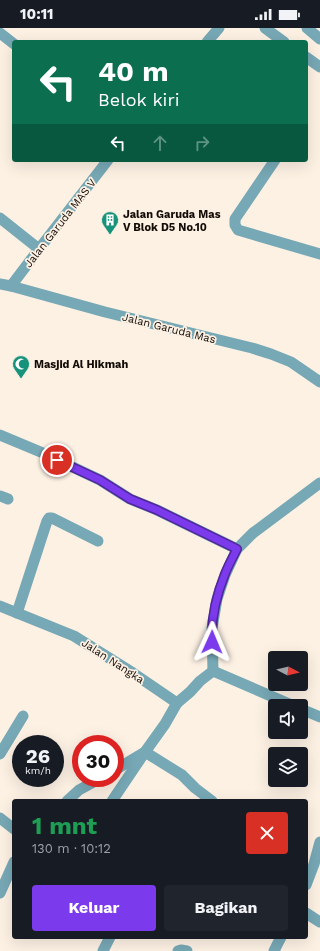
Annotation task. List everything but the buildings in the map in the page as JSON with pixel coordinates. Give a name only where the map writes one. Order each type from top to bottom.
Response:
[{"type":"street","points":[[209,40],[219,28]]},
{"type":"street","points":[[265,28],[281,40]]},
{"type":"street","points":[[306,28],[320,39]]},
{"type":"street","points":[[0,33],[12,42]]},
{"type":"street","points":[[308,58],[319,66]]},
{"type":"street","name":"Jalan Garuda MAS V","points":[[11,286],[106,162]]},
{"type":"street","points":[[274,162],[235,219],[235,225],[238,230],[320,254]]},
{"type":"street","points":[[0,218],[39,248]]},
{"type":"street","name":"Jalan Garuda Mas","points":[[0,284],[105,312],[252,348],[291,362],[320,382]]},
{"type":"street","points":[[0,435],[100,480],[130,499],[157,510],[237,549]]},
{"type":"street","points":[[214,671],[212,628],[217,599],[224,575],[237,549],[253,533],[320,483]]},
{"type":"street","points":[[17,613],[49,518],[52,518],[98,541]]},
{"type":"street","name":"Jalan Nangka","points":[[0,606],[74,636],[177,703]]},
{"type":"street","points":[[113,799],[165,724],[177,703],[200,681],[214,671]]},
{"type":"street","points":[[214,671],[278,699]]},
{"type":"street","points":[[308,712],[320,717]]},
{"type":"street","points":[[0,754],[23,716]]},
{"type":"street","points":[[124,765],[145,752]]},
{"type":"street","points":[[145,752],[182,775],[210,799]]},
{"type":"street","points":[[69,799],[84,787]]},
{"type":"street","points":[[0,818],[12,827]]},
{"type":"street","points":[[308,874],[310,862],[320,842]]},
{"type":"street","points":[[0,893],[12,866]]},
{"type":"street","points":[[308,914],[320,922]]},
{"type":"street","points":[[103,951],[109,939]]},
{"type":"street","points":[[274,951],[280,939]]},
{"type":"street","points":[[178,951],[187,951]]},
{"type":"place","name":"Jalan Garuda Mas V Blok D5 No.10","points":[[110,235]]},
{"type":"place","name":"Masjid Al Hikmah","points":[[21,379]]},
{"type":"route","points":[[57,460],[100,480],[130,499],[157,510],[237,549],[224,575],[217,599],[212,628],[212,642]]}]
